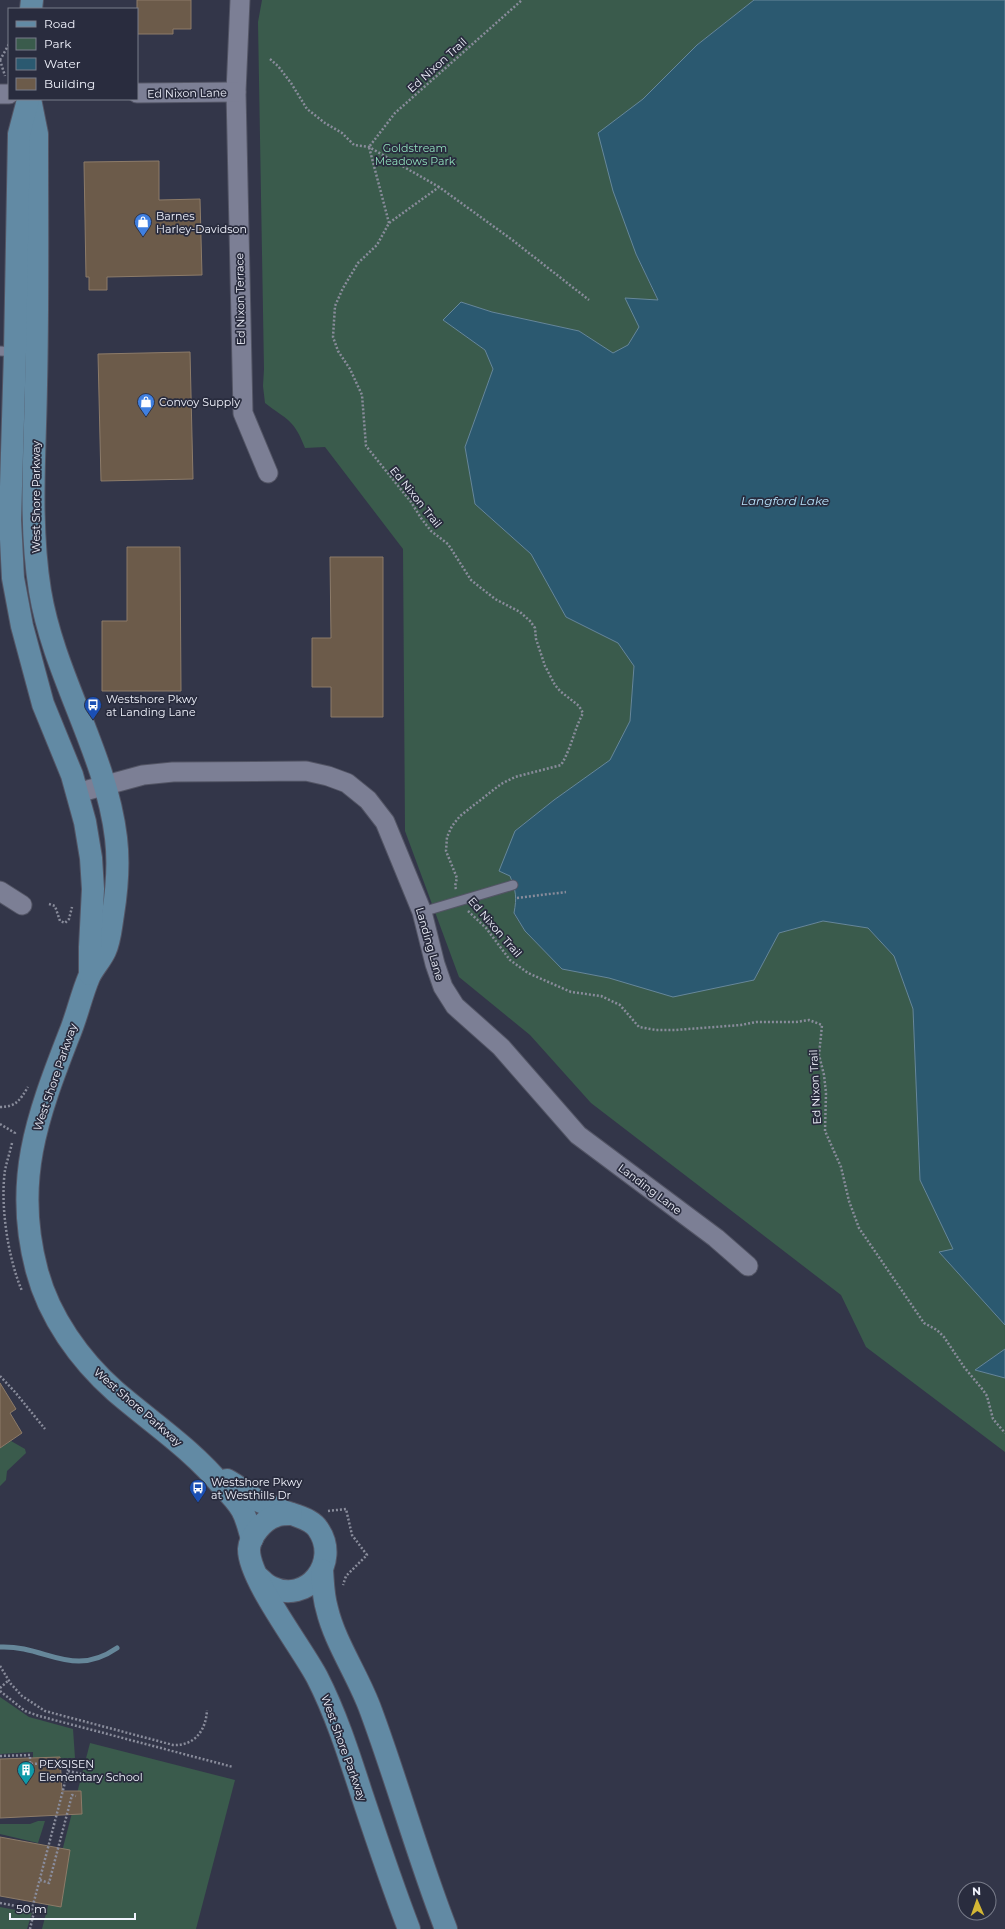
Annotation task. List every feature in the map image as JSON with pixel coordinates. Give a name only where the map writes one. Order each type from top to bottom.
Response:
[{"type":"main road","name":"West Shore Parkway","points":[[29,100],[19,134],[21,352],[34,543],[40,594],[55,653],[104,786],[116,838],[117,874],[113,913],[106,950],[90,974],[43,1102],[30,1153],[27,1207],[29,1238],[37,1273],[47,1302],[67,1336],[86,1362],[114,1390],[172,1436],[211,1471],[244,1513],[252,1539]]},
{"type":"main road","name":"West Shore Parkway","points":[[21,352],[10,520],[13,578],[22,626],[43,704],[72,775],[85,822],[91,858],[93,889],[90,974]]},
{"type":"main road","name":"West Shore Parkway","points":[[211,1471],[258,1500],[291,1514]]},
{"type":"main road","points":[[291,1514],[306,1519],[317,1527],[325,1540],[327,1555],[322,1570],[313,1582],[300,1589],[285,1591],[270,1587],[258,1577],[251,1564],[249,1549],[252,1539],[263,1523],[276,1516],[291,1514]]},
{"type":"main road","points":[[322,1570],[326,1608],[331,1624],[359,1681],[371,1710],[409,1828],[446,1929]]},
{"type":"main road","name":"West Shore Parkway","points":[[258,1577],[317,1677],[331,1707],[409,1929]]},
{"type":"street","name":"Ed Nixon Terrace","points":[[240,0],[236,92],[243,413],[268,473]]},
{"type":"street","name":"Ed Nixon Lane","points":[[138,93],[236,92]]},
{"type":"street","name":"Landing Lane","points":[[77,793],[143,775],[173,772],[306,771],[328,776],[347,783],[368,800],[385,822],[422,912],[435,964],[443,986],[455,1006],[506,1053],[578,1135],[716,1238],[748,1266]]},
{"type":"street","points":[[0,891],[22,905]]},
{"type":"lane","points":[[422,912],[514,885]]},
{"type":"path","name":"Ed Nixon Trail","points":[[368,147],[395,113],[522,0]]},
{"type":"path","points":[[5,73],[2,70],[0,60],[8,46]]},
{"type":"path","points":[[270,59],[292,83],[306,109],[342,133],[354,145],[368,147],[439,187],[511,239],[589,300]]},
{"type":"path","points":[[368,147],[389,224]]},
{"type":"path","name":"Ed Nixon Trail","points":[[439,187],[389,224],[377,244],[358,263],[351,273],[335,306],[333,336],[338,351],[350,369],[362,395],[366,446],[373,458],[411,502],[431,531],[448,544],[471,580],[495,599],[520,612],[530,621],[535,628],[536,640],[545,666],[555,685],[560,691],[579,706],[583,713],[576,727],[568,753],[561,765],[529,772],[508,780],[460,816],[452,826],[447,837],[446,851],[457,878],[455,886],[461,901],[470,914],[486,928],[510,960],[528,973],[571,992],[601,996],[620,1006],[639,1027],[656,1030],[675,1030],[741,1025],[756,1022],[809,1020],[822,1025],[819,1055],[825,1087],[825,1131],[841,1167],[849,1201],[859,1228],[924,1323],[937,1330],[944,1337],[964,1367],[983,1390],[987,1396],[993,1419],[1005,1433]]},
{"type":"path","points":[[516,898],[566,892]]},
{"type":"path","points":[[49,904],[55,906],[60,921],[65,923],[69,919],[72,901]]},
{"type":"path","points":[[0,1107],[10,1107],[19,1100],[31,1081]]},
{"type":"path","points":[[0,1376],[16,1392],[45,1429]]},
{"type":"path","points":[[342,1592],[346,1576],[367,1555],[355,1538],[346,1509]]},
{"type":"path","points":[[0,1666],[22,1696],[45,1711],[170,1744],[181,1746],[187,1744],[198,1736],[205,1724],[207,1710]]},
{"type":"path","points":[[0,1688],[9,1680]]},
{"type":"path","points":[[0,1691],[25,1711],[233,1767]]},
{"type":"path","points":[[91,1729],[93,1724]]},
{"type":"path","points":[[169,1750],[170,1744]]},
{"type":"path","points":[[0,1756],[30,1755],[30,1764],[68,1762],[68,1771],[32,1909],[34,1912],[30,1928],[34,1929]]},
{"type":"path","points":[[68,1771],[82,1774]]},
{"type":"path","points":[[40,1880],[50,1883],[72,1795],[76,1796]]},
{"type":"path","points":[[0,1903],[32,1909]]},
{"type":"green space","name":"Goldstream Meadows Park","points":[[262,0],[754,0],[697,45],[643,99],[636,254],[658,301],[628,345],[613,354],[579,331],[492,312],[461,302],[444,320],[485,350],[493,369],[465,447],[475,504],[531,554],[566,617],[618,643],[634,666],[630,721],[610,761],[554,800],[515,831],[510,876],[517,897],[514,914],[525,931],[562,969],[609,978],[754,980],[779,933],[823,921],[868,928],[894,956],[913,1009],[920,1180],[954,1250],[939,1252],[1005,1325],[1005,1349],[975,1370],[1005,1378],[1005,1452],[866,1347],[841,1295],[591,1103],[530,1035],[459,977],[405,831],[403,549],[325,447],[305,448],[297,431],[289,421],[265,403],[263,386],[264,369],[258,22]]},
{"type":"green space","points":[[11,1441],[25,1449],[26,1453],[7,1471],[6,1480],[0,1486],[0,1448]]},
{"type":"green space","points":[[0,1697],[29,1717],[73,1729],[75,1758],[33,1759],[33,1752],[0,1754]]},
{"type":"green space","points":[[90,1743],[235,1780],[196,1929],[42,1929]]},
{"type":"green space","points":[[38,1821],[45,1821],[38,1843],[0,1834],[0,1824],[30,1824]]},
{"type":"green space","points":[[0,1907],[32,1913],[27,1929],[0,1929]]},
{"type":"water","name":"Langford Lake","points":[[754,0],[1005,0],[1005,1325],[939,1252],[953,1249],[920,1180],[913,1009],[894,956],[868,928],[823,921],[779,933],[754,980],[673,997],[609,978],[562,969],[525,931],[514,913],[515,894],[510,876],[499,871],[515,831],[554,800],[610,760],[630,721],[634,666],[618,643],[566,617],[531,554],[475,504],[465,447],[493,369],[485,350],[443,320],[461,302],[492,312],[579,331],[613,353],[628,345],[639,327],[625,298],[658,300],[636,254],[613,191],[598,133],[643,99],[697,45]]},
{"type":"water","points":[[1005,1349],[1005,1378],[975,1370]]},
{"type":"building","points":[[137,0],[191,0],[191,29],[173,29],[173,34],[138,34]]},
{"type":"building","name":"Barnes Harley-Davidson","points":[[159,161],[159,200],[200,199],[202,275],[107,277],[107,290],[89,290],[89,277],[86,277],[84,162]]},
{"type":"building","name":"Convoy Supply","points":[[190,352],[193,479],[101,481],[98,354]]},
{"type":"building","points":[[127,547],[180,547],[181,691],[102,691],[102,621],[127,621]]},
{"type":"building","points":[[330,557],[383,557],[383,717],[331,717],[331,687],[312,687],[312,638],[331,638]]},
{"type":"building","points":[[0,1383],[16,1409],[10,1413],[22,1433],[0,1448]]},
{"type":"building","name":"PEXSISEṈ Elementary School","points":[[60,1757],[62,1791],[81,1791],[82,1814],[0,1818],[0,1759]]},
{"type":"building","points":[[0,1837],[70,1850],[61,1907],[0,1896]]},
{"type":"waterway","points":[[0,1647],[16,1648],[72,1661],[86,1661],[101,1657],[117,1648]]},
{"type":"place","name":"Barnes Harley-Davidson","points":[[143,237]]},
{"type":"place","name":"Convoy Supply","points":[[146,417]]},
{"type":"place","name":"Westshore Pkwy at Landing Lane","points":[[93,720]]},
{"type":"place","name":"Westshore Pkwy at Westhills Dr","points":[[198,1503]]},
{"type":"place","name":"PEXSISEṈ Elementary School","points":[[26,1785]]}]
